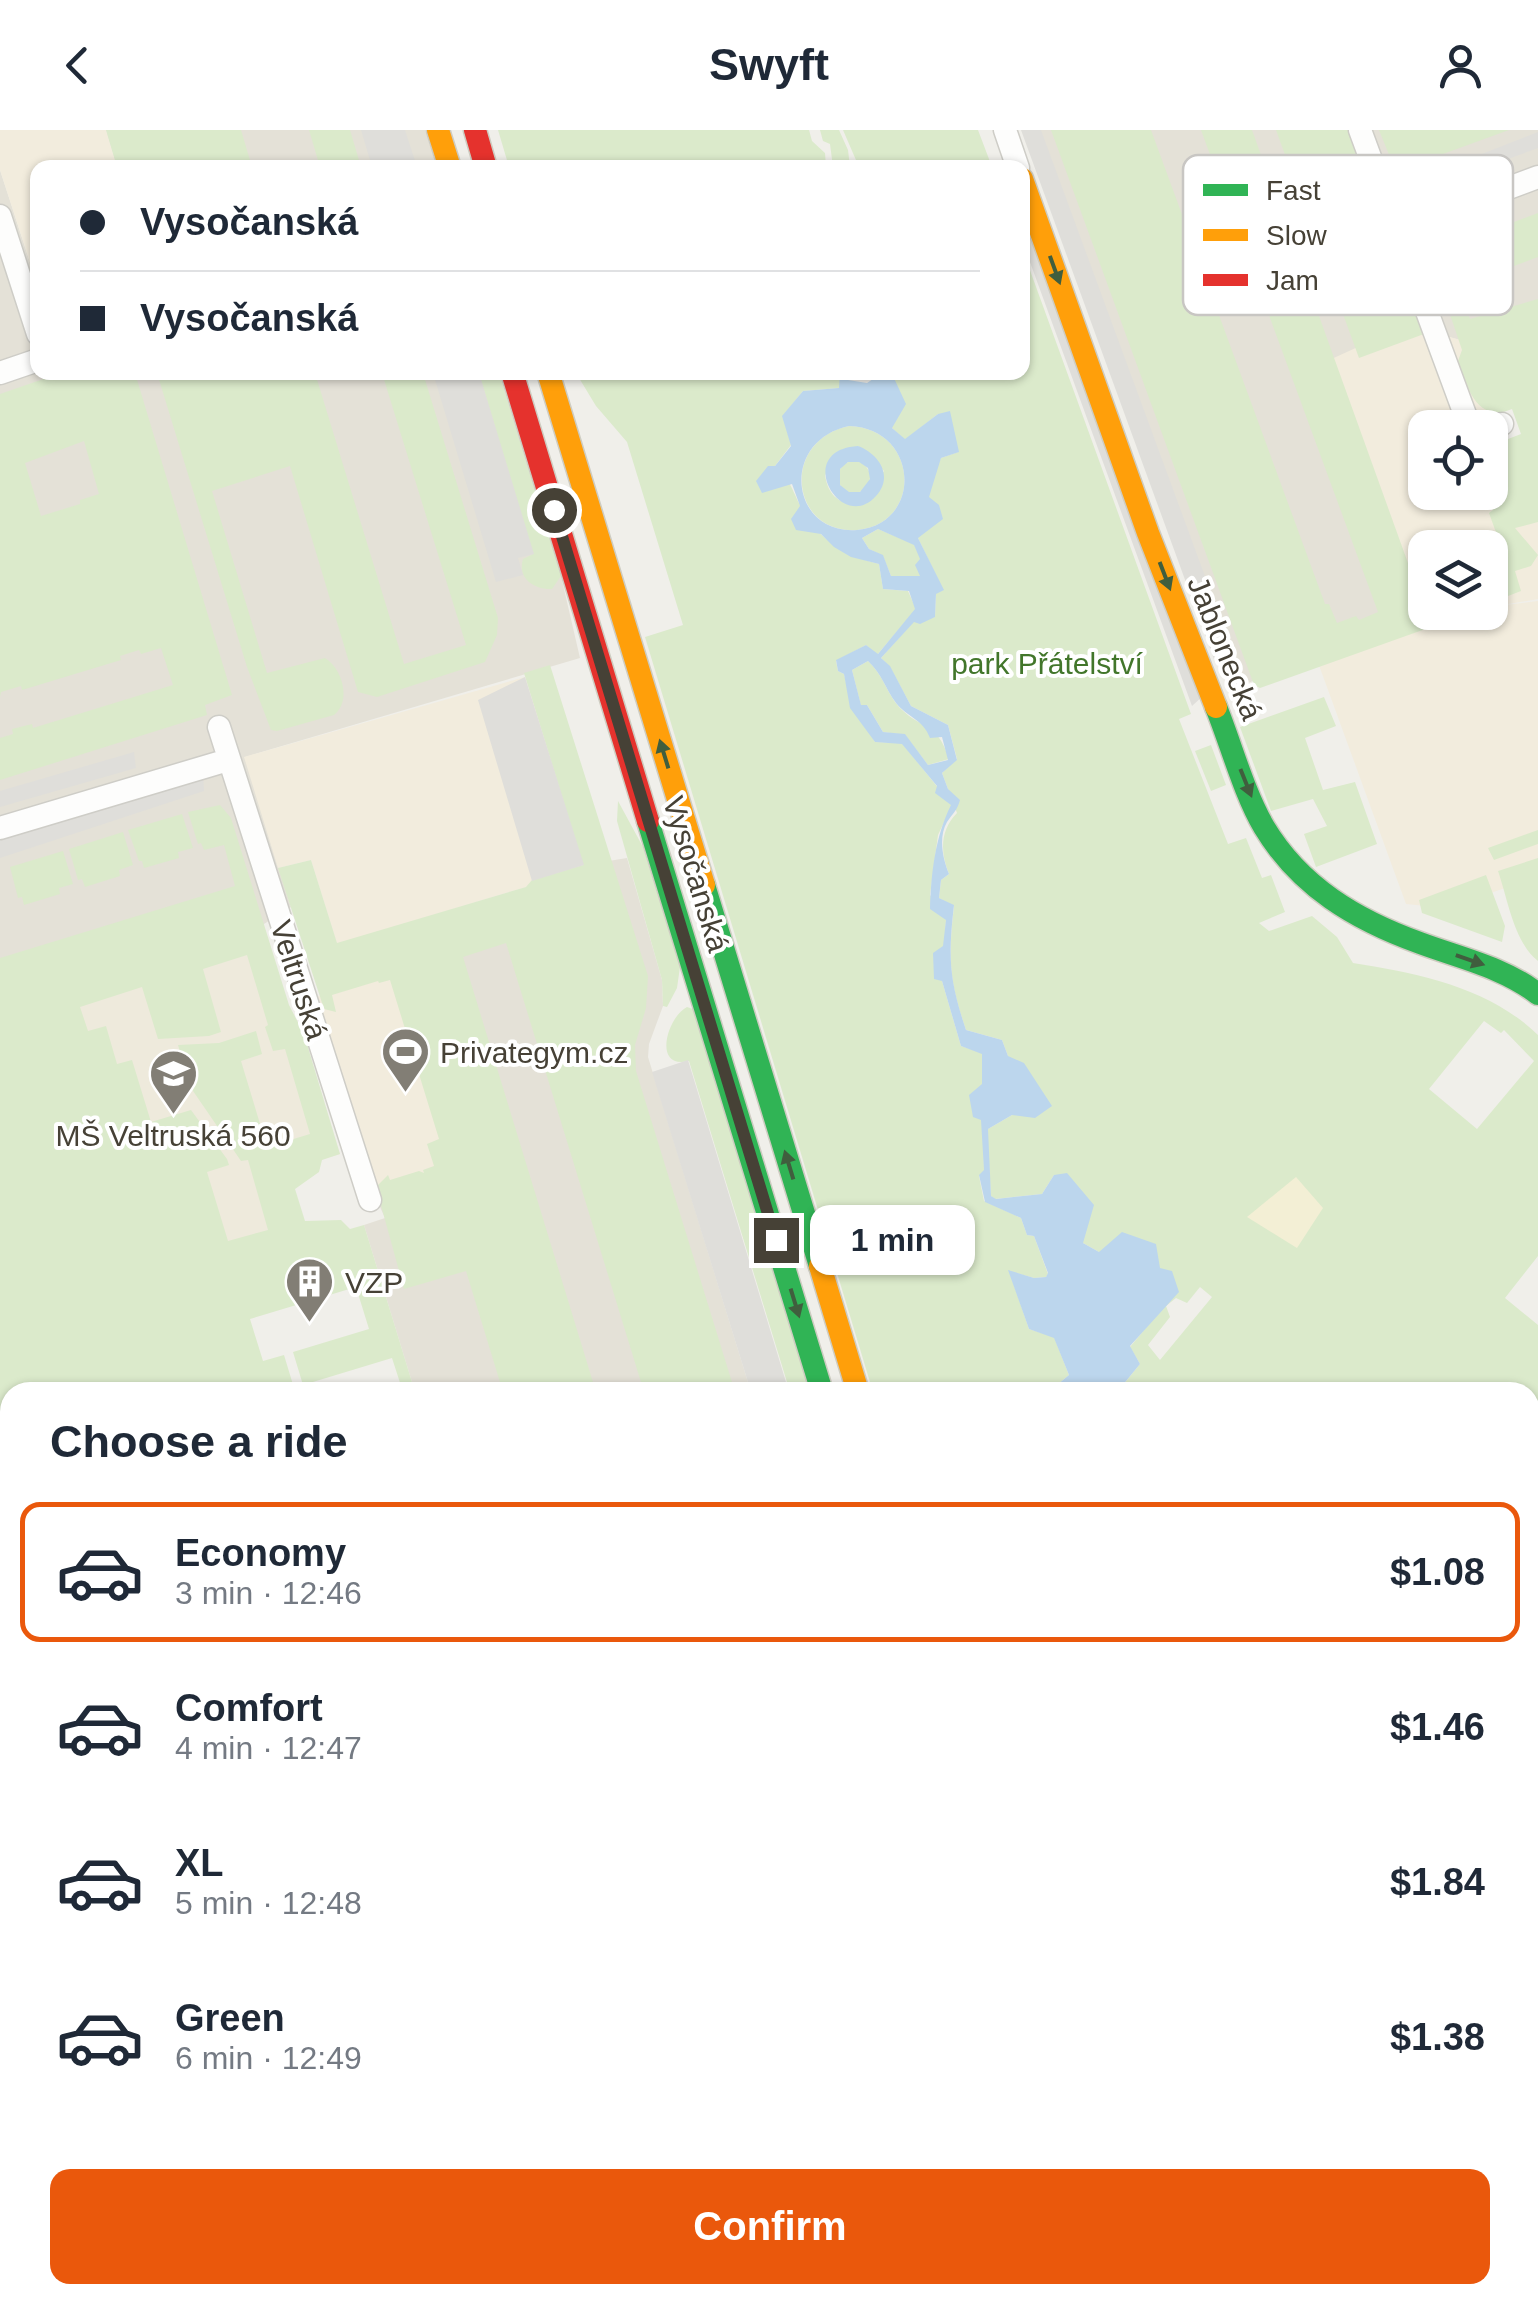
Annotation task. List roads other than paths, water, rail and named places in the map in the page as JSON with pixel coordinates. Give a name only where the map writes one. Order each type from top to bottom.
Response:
[{"type":"main road","points":[[438,130],[447,160]]},
{"type":"main road","points":[[475,130],[484,160]]},
{"type":"main road","name":"Jablonecká","points":[[1030,200],[1171,593],[1262,824],[1278,850],[1326,899],[1378,929],[1506,972],[1538,994]]},
{"type":"main road","name":"Vysočanská","points":[[514,380],[819,1382]]},
{"type":"main road","name":"Vysočanská","points":[[550,380],[855,1382]]},
{"type":"street","points":[[1005,130],[1015,160]]},
{"type":"street","points":[[1360,130],[1369,155]]},
{"type":"street","points":[[1513,186],[1538,177]]},
{"type":"street","points":[[0,216],[30,309]]},
{"type":"street","points":[[1428,315],[1463,410]]},
{"type":"street","points":[[0,372],[30,363]]},
{"type":"street","name":"Veltruská","points":[[220,727],[370,1200]]},
{"type":"street","points":[[0,828],[228,760]]},
{"type":"water","points":[[840,380],[895,380],[906,404],[892,428],[905,439],[938,414],[950,411],[959,452],[941,458],[929,497],[939,505],[943,519],[918,538],[944,590],[936,594],[935,617],[920,624],[914,622],[881,658],[890,666],[911,706],[948,725],[957,760],[942,773],[948,789],[960,800],[943,834],[943,855],[949,874],[941,880],[939,898],[954,905],[951,968],[966,1030],[1002,1040],[1008,1056],[1024,1063],[1052,1106],[1035,1118],[1012,1115],[988,1129],[991,1196],[996,1199],[1042,1194],[1054,1175],[1067,1173],[1094,1205],[1083,1243],[1099,1252],[1122,1232],[1156,1244],[1160,1268],[1172,1271],[1179,1292],[1130,1346],[1140,1364],[1125,1382],[1061,1382],[1069,1375],[1054,1338],[1029,1329],[1008,1270],[1034,1278],[1046,1277],[1048,1273],[1034,1236],[1027,1235],[1021,1218],[985,1202],[979,1175],[984,1170],[981,1120],[973,1117],[969,1095],[982,1084],[982,1054],[961,1046],[942,981],[934,979],[933,953],[943,946],[946,920],[930,909],[931,882],[938,843],[951,805],[935,793],[937,786],[902,744],[875,742],[850,708],[844,674],[838,671],[836,660],[866,645],[878,654],[915,609],[909,591],[883,589],[879,564],[851,557],[821,534],[796,530],[791,519],[800,506],[792,484],[762,493],[756,481],[791,446],[782,416],[803,391],[839,388]],"holes":[[[849,426],[872,431],[889,442],[900,458],[904,476],[902,495],[894,512],[879,524],[857,530],[835,528],[818,518],[807,503],[802,486],[803,467],[811,449],[826,435]],[[878,529],[914,545],[920,559],[915,565],[920,576],[891,576],[883,555],[869,549],[862,538]],[[868,661],[900,708],[923,726],[930,738],[942,737],[948,760],[928,765],[905,734],[883,732],[867,705],[861,705],[852,670]]]},
{"type":"water","points":[[858,446],[882,466],[881,488],[862,505],[849,505],[829,487],[825,474],[828,461],[838,451]],"holes":[[[848,462],[859,462],[868,468],[870,479],[860,492],[849,492],[840,485],[840,469]]]},
{"type":"place","name":"Privategym.cz","points":[[405,1094]]},
{"type":"place","name":"MŠ Veltruská 560","points":[[173,1116]]},
{"type":"place","name":"VZP","points":[[310,1324]]},
{"type":"park label","name":"park Přátelství","points":[[1047,663]]}]
